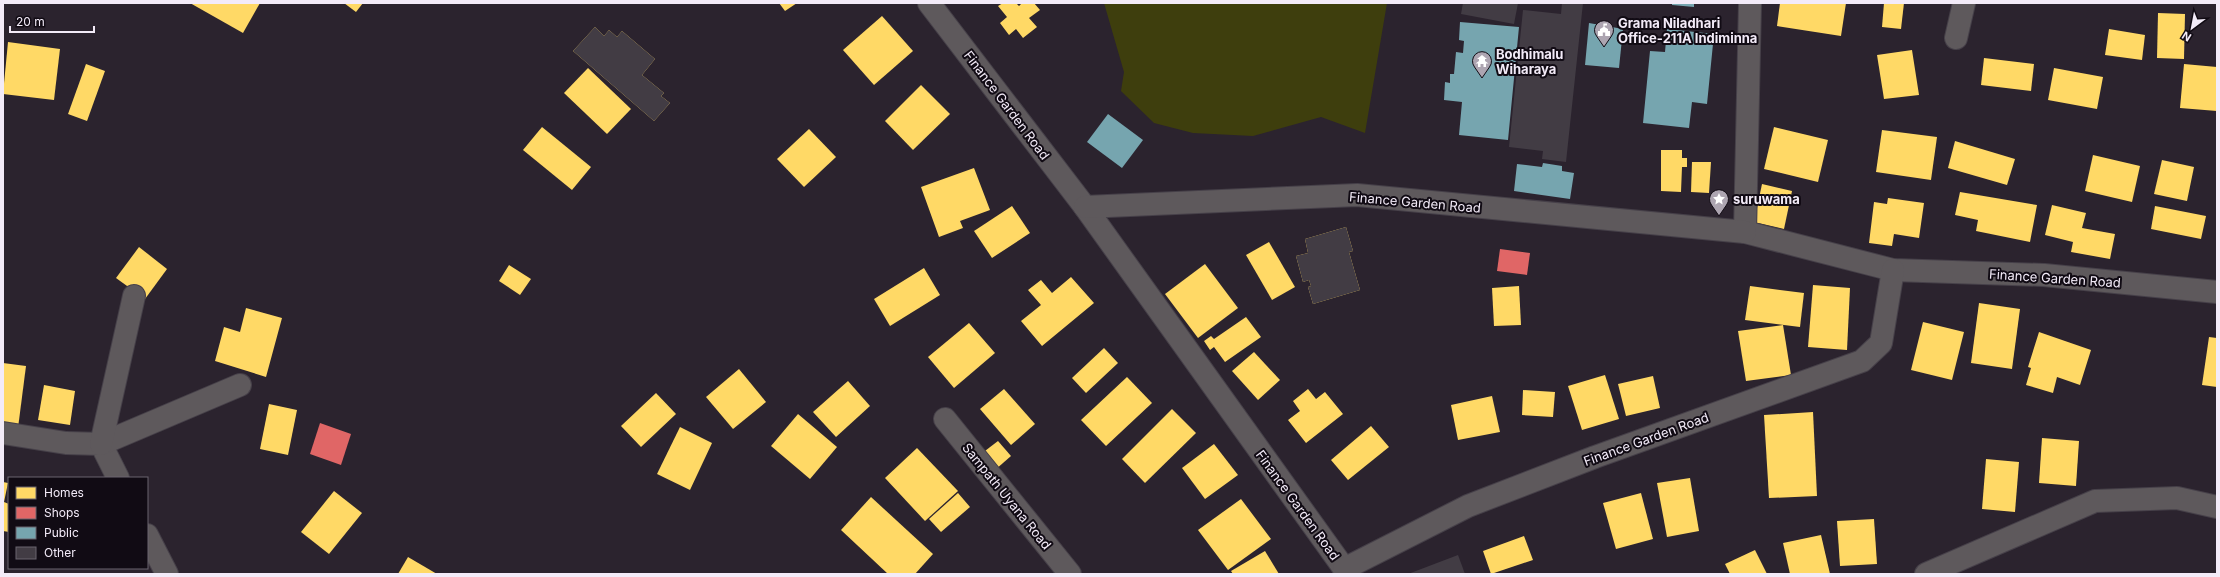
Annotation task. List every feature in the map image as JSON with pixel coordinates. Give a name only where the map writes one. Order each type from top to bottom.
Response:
[{"type":"street","name":"Finance Garden Road","points":[[929,3],[1085,207],[1346,571],[1468,506],[1862,361],[1881,343],[1893,270]]},
{"type":"street","points":[[1745,232],[1750,3]]},
{"type":"street","points":[[1956,38],[1964,3]]},
{"type":"street","name":"Finance Garden Road","points":[[1085,207],[1357,195],[1745,232],[1893,270],[2044,276],[2217,292]]},
{"type":"street","points":[[118,477],[101,444],[134,296]]},
{"type":"street","points":[[3,433],[66,443],[101,444],[240,385]]},
{"type":"street","name":"Sampath Uyana Road","points":[[945,419],[1070,574]]},
{"type":"street","points":[[1926,574],[2095,501],[2178,498],[2217,507]]},
{"type":"street","points":[[148,537],[167,574]]},
{"type":"shaded area","points":[[1104,3],[1387,3],[1365,133],[1321,117],[1253,136],[1193,133],[1154,123],[1121,91],[1124,72]]},
{"type":"building: Homes","points":[[190,3],[260,3],[243,33]]},
{"type":"building: Homes","points":[[344,3],[363,3],[356,12]]},
{"type":"building: Homes","points":[[779,3],[797,3],[785,11]]},
{"type":"building: Homes","points":[[1003,3],[1016,3],[1019,6],[1022,3],[1034,3],[1040,10],[1029,18],[1037,27],[1023,38],[1016,29],[1009,35],[1000,23],[1007,17],[998,6]]},
{"type":"building: Homes","points":[[1780,3],[1846,3],[1841,36],[1777,26]]},
{"type":"building: Homes","points":[[1884,3],[1904,3],[1901,29],[1882,27]]},
{"type":"building: Homes","points":[[2158,13],[2185,14],[2184,59],[2157,58]]},
{"type":"building: Homes","points":[[882,16],[913,51],[874,85],[843,50]]},
{"type":"building: Homes","points":[[595,27],[604,36],[609,30],[617,37],[622,31],[655,59],[642,75],[664,93],[661,96],[670,103],[654,121],[573,51]]},
{"type":"building: Homes","points":[[2109,29],[2145,35],[2142,60],[2105,55]]},
{"type":"building: Homes","points":[[8,42],[60,49],[54,100],[3,94]]},
{"type":"building: Homes","points":[[1912,50],[1919,95],[1884,99],[1877,55]]},
{"type":"building: Homes","points":[[1984,58],[2034,64],[2031,91],[1981,85]]},
{"type":"building: Homes","points":[[86,64],[105,71],[87,121],[68,114]]},
{"type":"building: Homes","points":[[2184,64],[2217,67],[2217,111],[2180,108]]},
{"type":"building: Homes","points":[[588,68],[631,109],[607,134],[564,93]]},
{"type":"building: Homes","points":[[2054,68],[2103,77],[2097,109],[2048,100]]},
{"type":"building: Homes","points":[[921,85],[950,114],[913,150],[885,121]]},
{"type":"building: Homes","points":[[542,127],[591,167],[572,190],[523,150]]},
{"type":"building: Homes","points":[[1774,127],[1828,140],[1818,182],[1764,169]]},
{"type":"building: Homes","points":[[809,129],[836,157],[804,187],[777,159]]},
{"type":"building: Homes","points":[[1882,130],[1937,137],[1931,180],[1876,172]]},
{"type":"building: Homes","points":[[1955,141],[2015,159],[2007,185],[1948,168]]},
{"type":"building: Homes","points":[[1661,150],[1682,150],[1682,158],[1687,158],[1687,167],[1682,167],[1681,192],[1661,191]]},
{"type":"building: Homes","points":[[2093,155],[2140,166],[2132,202],[2085,191]]},
{"type":"building: Homes","points":[[2162,160],[2194,167],[2187,201],[2154,194]]},
{"type":"building: Homes","points":[[1692,162],[1711,162],[1709,193],[1691,192]]},
{"type":"building: Homes","points":[[974,168],[990,210],[960,221],[963,228],[939,237],[921,187]]},
{"type":"building: Homes","points":[[1762,184],[1792,191],[1784,229],[1754,222]]},
{"type":"building: Homes","points":[[1960,192],[2037,205],[2030,242],[1976,231],[1978,220],[1955,215]]},
{"type":"building: Homes","points":[[1888,198],[1924,203],[1919,238],[1894,234],[1892,246],[1869,243],[1874,202],[1887,204]]},
{"type":"building: Homes","points":[[2052,205],[2086,213],[2082,228],[2115,234],[2110,259],[2071,252],[2073,242],[2045,235]]},
{"type":"building: Homes","points":[[1012,206],[1030,233],[992,258],[974,231]]},
{"type":"building: Homes","points":[[2155,206],[2206,216],[2201,239],[2151,229]]},
{"type":"building: Homes","points":[[1346,227],[1353,251],[1349,252],[1360,290],[1313,304],[1308,287],[1311,286],[1309,280],[1303,282],[1296,256],[1308,253],[1305,239]]},
{"type":"building: Homes","points":[[1269,242],[1295,287],[1272,300],[1246,255]]},
{"type":"building: Homes","points":[[139,247],[167,269],[145,299],[116,278]]},
{"type":"building: Homes","points":[[1205,264],[1238,308],[1198,338],[1165,294]]},
{"type":"building: Homes","points":[[509,265],[531,279],[520,295],[499,281]]},
{"type":"building: Homes","points":[[924,268],[940,295],[890,326],[874,299]]},
{"type":"building: Homes","points":[[1071,277],[1094,303],[1042,346],[1021,321],[1041,305],[1028,290],[1041,280],[1052,293]]},
{"type":"building: Homes","points":[[1813,285],[1850,288],[1847,350],[1808,347]]},
{"type":"building: Homes","points":[[1519,286],[1521,325],[1494,326],[1492,288]]},
{"type":"building: Homes","points":[[1750,286],[1804,293],[1800,327],[1745,320]]},
{"type":"building: Homes","points":[[1979,303],[2020,309],[2012,369],[1971,363]]},
{"type":"building: Homes","points":[[246,308],[282,318],[266,377],[215,361],[224,327],[240,332]]},
{"type":"building: Homes","points":[[1246,317],[1261,337],[1225,362],[1214,347],[1210,350],[1204,341],[1211,336],[1214,339]]},
{"type":"building: Homes","points":[[1923,322],[1964,332],[1952,380],[1911,370]]},
{"type":"building: Homes","points":[[969,323],[995,353],[954,388],[928,357]]},
{"type":"building: Homes","points":[[1783,325],[1791,375],[1746,381],[1738,331]]},
{"type":"building: Homes","points":[[2039,332],[2091,350],[2080,385],[2057,377],[2053,393],[2026,385],[2031,368],[2028,367]]},
{"type":"building: Homes","points":[[2209,337],[2217,338],[2217,387],[2202,385]]},
{"type":"building: Homes","points":[[1104,348],[1118,363],[1086,393],[1072,378]]},
{"type":"building: Homes","points":[[1254,352],[1280,380],[1258,400],[1232,371]]},
{"type":"building: Homes","points":[[3,363],[26,366],[18,428],[3,426]]},
{"type":"building: Homes","points":[[739,369],[766,402],[733,429],[706,397]]},
{"type":"building: Homes","points":[[1605,375],[1619,419],[1582,430],[1568,386]]},
{"type":"building: Homes","points":[[1653,376],[1660,408],[1626,416],[1618,384]]},
{"type":"building: Homes","points":[[1127,377],[1152,403],[1106,446],[1081,420]]},
{"type":"building: Homes","points":[[848,381],[870,406],[836,437],[813,412]]},
{"type":"building: Homes","points":[[44,385],[75,391],[70,425],[38,420]]},
{"type":"building: Homes","points":[[1004,389],[1035,424],[1011,445],[980,409]]},
{"type":"building: Homes","points":[[1308,389],[1316,399],[1325,392],[1343,414],[1306,443],[1288,420],[1300,411],[1293,401]]},
{"type":"building: Homes","points":[[1523,390],[1555,392],[1553,417],[1522,415]]},
{"type":"building: Homes","points":[[656,393],[676,414],[641,447],[621,426]]},
{"type":"building: Homes","points":[[1492,396],[1500,432],[1458,440],[1451,405]]},
{"type":"building: Homes","points":[[269,404],[297,410],[288,455],[260,449]]},
{"type":"building: Homes","points":[[1172,409],[1196,433],[1145,483],[1122,459]]},
{"type":"building: Homes","points":[[1813,412],[1817,496],[1769,498],[1764,415]]},
{"type":"building: Homes","points":[[798,414],[837,447],[810,479],[771,446]]},
{"type":"building: Homes","points":[[1371,426],[1389,447],[1348,480],[1331,460]]},
{"type":"building: Homes","points":[[680,427],[712,443],[690,490],[657,474]]},
{"type":"building: Homes","points":[[2042,438],[2079,441],[2076,486],[2039,483]]},
{"type":"building: Homes","points":[[998,441],[1011,456],[995,470],[981,454]]},
{"type":"building: Homes","points":[[1214,444],[1238,475],[1205,499],[1182,468]]},
{"type":"building: Homes","points":[[917,448],[958,491],[925,521],[885,478]]},
{"type":"building: Homes","points":[[1986,459],[2019,462],[2015,512],[1982,509]]},
{"type":"building: Homes","points":[[1690,478],[1699,531],[1667,537],[1657,483]]},
{"type":"building: Homes","points":[[3,482],[8,483],[4,502],[8,504],[8,532],[3,531]]},
{"type":"building: Homes","points":[[334,491],[362,513],[329,554],[301,532]]},
{"type":"building: Homes","points":[[958,493],[970,507],[941,532],[929,519]]},
{"type":"building: Homes","points":[[1641,493],[1653,539],[1616,549],[1603,503]]},
{"type":"building: Homes","points":[[871,497],[933,554],[915,574],[888,574],[841,530]]},
{"type":"building: Homes","points":[[1241,499],[1271,539],[1228,570],[1198,530]]},
{"type":"building: Homes","points":[[1874,519],[1877,564],[1840,566],[1837,521]]},
{"type":"building: Homes","points":[[1821,535],[1830,574],[1790,574],[1783,543]]},
{"type":"building: Homes","points":[[1524,536],[1533,560],[1491,574],[1483,551]]},
{"type":"building: Homes","points":[[1755,550],[1767,574],[1730,574],[1725,564]]},
{"type":"building: Homes","points":[[1265,551],[1279,574],[1233,574],[1231,571]]},
{"type":"building: Homes","points":[[408,557],[437,574],[398,574]]},
{"type":"building: Shops","points":[[1500,249],[1530,253],[1527,275],[1497,271]]},
{"type":"building: Shops","points":[[320,423],[351,434],[341,465],[310,454]]},
{"type":"building: Public","points":[[1672,3],[1694,3],[1694,7],[1672,5]]},
{"type":"building: Public","name":"Bodhimalu Wiharaya","points":[[1460,22],[1519,27],[1508,140],[1459,135],[1462,102],[1444,100],[1445,82],[1450,83],[1450,74],[1454,74],[1456,52],[1463,53],[1464,41],[1459,40]]},
{"type":"building: Public","name":"Grama Niladhari Office-211A Indiminna","points":[[1589,23],[1623,29],[1619,68],[1585,65]]},
{"type":"building: Public","points":[[1667,29],[1714,34],[1707,104],[1692,102],[1689,128],[1643,123],[1650,51],[1665,52]]},
{"type":"building: Public","points":[[1108,114],[1143,140],[1122,168],[1087,142]]},
{"type":"building: Public","points":[[1543,163],[1562,166],[1562,171],[1574,173],[1570,199],[1514,191],[1517,164],[1542,167]]},
{"type":"building: Other","points":[[1463,3],[1518,3],[1514,24],[1461,14]]},
{"type":"building: Other","points":[[1562,3],[1583,3],[1566,162],[1542,159],[1543,151],[1509,147],[1523,10],[1561,14]]},
{"type":"building: Other","points":[[595,27],[604,36],[609,30],[617,37],[622,31],[655,59],[642,75],[664,93],[661,96],[670,103],[654,121],[573,51]]},
{"type":"building: Other","points":[[1346,227],[1353,251],[1349,252],[1360,290],[1313,304],[1308,287],[1311,286],[1309,280],[1303,282],[1296,256],[1308,253],[1305,239]]},
{"type":"building: Other","points":[[1458,555],[1465,574],[1408,574]]},
{"type":"place","name":"Grama Niladhari Office-211A Indiminna","points":[[1604,47]]},
{"type":"place","name":"Bodhimalu Wiharaya","points":[[1482,78]]},
{"type":"place","name":"suruwama","points":[[1719,216]]}]
